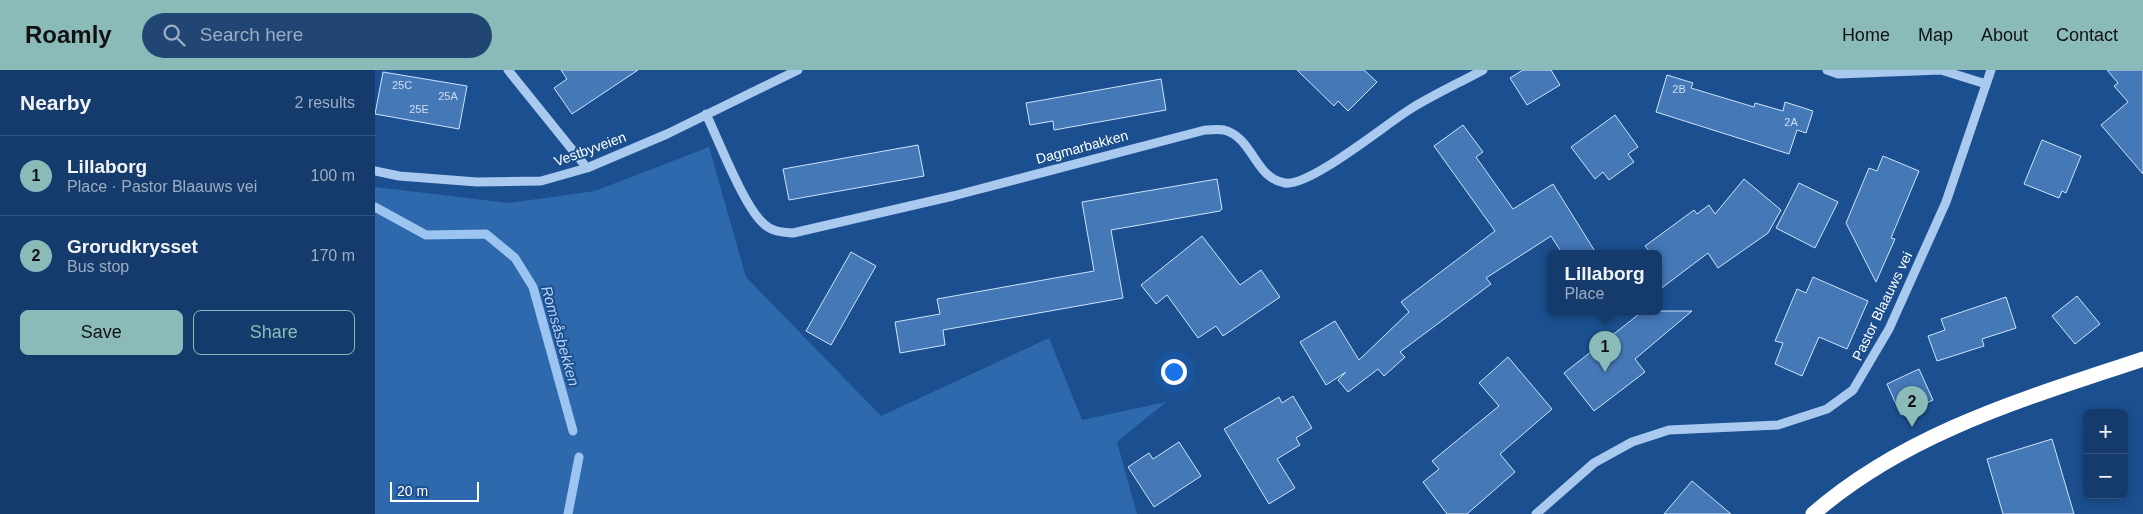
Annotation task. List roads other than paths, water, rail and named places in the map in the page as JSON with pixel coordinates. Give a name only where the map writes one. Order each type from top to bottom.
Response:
[{"type":"highway","points":[[1813,514],[1858,480],[1922,441],[2014,402],[2143,358]]},
{"type":"street","points":[[508,70],[587,168]]},
{"type":"street","name":"Vestbyveien","points":[[375,171],[399,176],[477,182],[541,180],[587,168],[797,70]]},
{"type":"street","name":"Dagmarbakken","points":[[706,114],[744,194],[764,224],[775,231],[793,233],[953,196],[1205,130],[1223,130],[1235,136],[1270,178],[1286,183],[1297,183],[1336,161],[1414,107],[1483,70]]},
{"type":"street","points":[[1827,70],[1838,74],[1941,70],[1986,84]]},
{"type":"street","name":"Pastor Blaauws vei","points":[[1537,514],[1595,463],[1632,442],[1669,430],[1778,425],[1827,409],[1853,390],[1889,329],[1946,202],[1991,70]]},
{"type":"waterway","name":"Romsåsbekken","points":[[375,207],[426,235],[486,234],[515,258],[533,287],[573,431]]},
{"type":"waterway","name":"Romsåsbekken","points":[[568,514],[579,457]]},
{"type":"place","name":"Lillaborg","points":[[1605,372]]},
{"type":"place","name":"Grorudkrysset","points":[[1912,427]]}]
